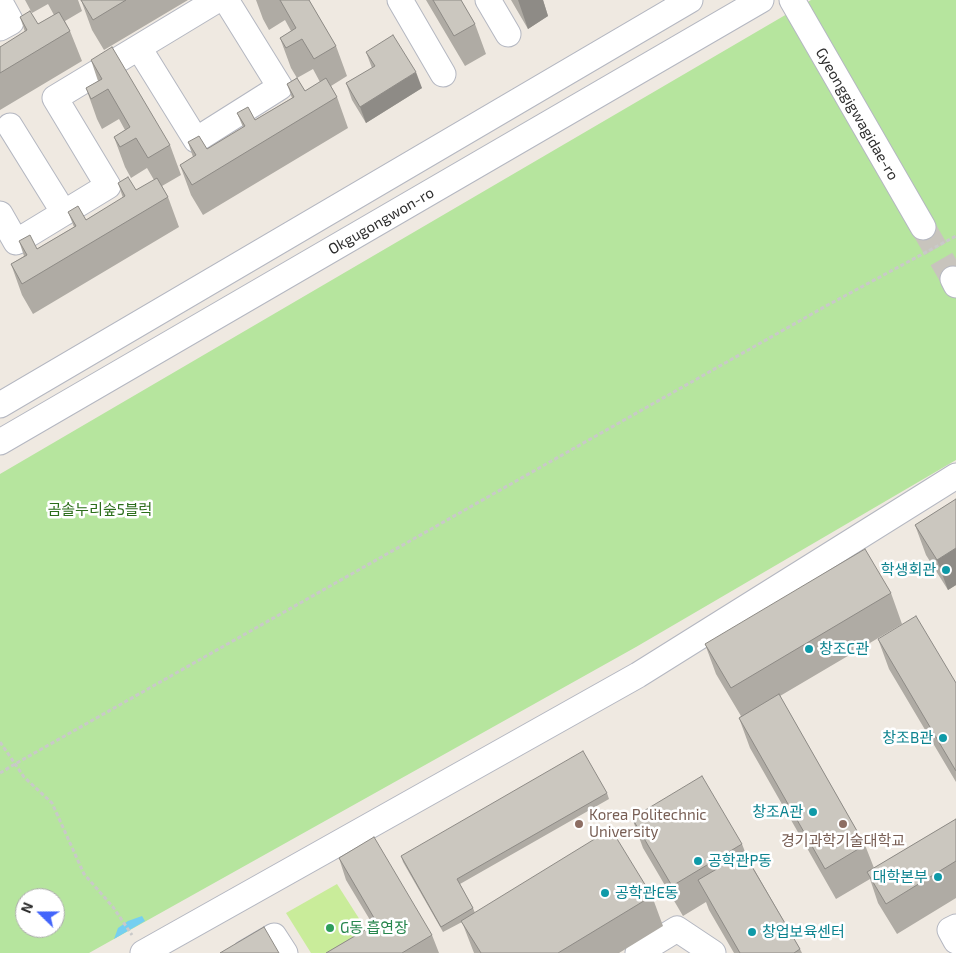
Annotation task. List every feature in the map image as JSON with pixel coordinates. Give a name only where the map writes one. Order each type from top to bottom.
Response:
[{"type":"street","points":[[0,214],[16,242],[108,186],[55,98],[217,0]]},
{"type":"street","points":[[139,48],[196,140],[280,87],[226,0]]},
{"type":"street","points":[[400,0],[443,74]]},
{"type":"street","points":[[488,0],[508,34]]},
{"type":"street","points":[[25,428],[3,397],[690,0]]},
{"type":"street","name":"Okgugongwon-ro","points":[[0,442],[761,0]]},
{"type":"street","name":"Gyeonggigwagidae-ro","points":[[792,0],[923,227]]},
{"type":"street","points":[[0,2],[11,22],[0,28]]},
{"type":"street","points":[[10,126],[64,213]]},
{"type":"street","points":[[145,948],[177,944],[638,675],[956,476]]},
{"type":"street","points":[[956,927],[950,930],[956,941]]},
{"type":"street","points":[[638,953],[677,929],[713,953]]},
{"type":"street","points":[[245,953],[274,936],[285,953]]},
{"type":"street","points":[[945,953],[956,947]]},
{"type":"path","points":[[0,774],[826,306],[956,236]]},
{"type":"path","points":[[0,742],[24,777],[52,803],[84,874],[145,948]]},
{"type":"green space","name":"곰솔누리숲5블럭","points":[[811,0],[956,0],[956,460],[636,647],[89,953],[0,953],[0,474]]},
{"type":"green space","name":"G동 흡연장","points":[[337,884],[374,942],[355,953],[311,953],[286,913]]},
{"type":"water","points":[[142,916],[145,921],[114,939],[118,928],[128,921]]},
{"type":"building","points":[[81,0],[126,0],[93,20]]},
{"type":"building","points":[[280,0],[309,0],[336,46],[314,59],[302,39],[286,48],[280,38],[296,28]]},
{"type":"building","points":[[433,0],[461,0],[475,24],[454,36]]},
{"type":"building","points":[[30,11],[38,24],[59,12],[70,31],[0,73],[0,47],[27,30],[20,17]]},
{"type":"building","points":[[393,35],[416,72],[360,107],[346,83],[375,66],[366,52]]},
{"type":"building","points":[[112,47],[170,145],[148,158],[136,138],[120,147],[114,137],[130,127],[108,89],[91,99],[86,88],[102,79],[91,60]]},
{"type":"building","points":[[297,78],[305,91],[326,78],[337,97],[192,185],[180,165],[196,155],[188,142],[199,136],[207,149],[245,126],[237,113],[248,107],[255,120],[294,97],[287,84]]},
{"type":"building","points":[[128,177],[136,190],[157,178],[168,197],[22,284],[11,264],[27,255],[19,241],[30,235],[37,249],[76,226],[68,212],[78,206],[86,220],[125,196],[118,183]]},
{"type":"building","points":[[956,499],[956,548],[937,560],[915,525]]},
{"type":"building","points":[[865,549],[891,593],[731,688],[705,644]]},
{"type":"building","name":"창조B관","points":[[916,616],[956,683],[956,771],[878,639]]},
{"type":"building","name":"창조A관","points":[[779,694],[865,845],[825,869],[739,718]]},
{"type":"building","points":[[583,751],[607,793],[457,879],[473,908],[441,927],[401,856]]},
{"type":"building","points":[[702,776],[742,844],[672,886],[632,818]]},
{"type":"building","points":[[956,819],[956,861],[886,904],[867,872]]},
{"type":"building","points":[[611,829],[652,896],[558,953],[481,953],[461,921]]},
{"type":"building","points":[[374,837],[432,935],[402,953],[326,953],[377,923],[339,858]]},
{"type":"building","name":"창업보육센터","points":[[744,853],[800,949],[794,953],[740,953],[698,880]]},
{"type":"building","points":[[264,927],[279,953],[220,953]]},
{"type":"tunnel","points":[[923,227],[953,279]]},
{"type":"place","name":"학생회관","points":[[946,570]]},
{"type":"place","name":"창조C관","points":[[809,649]]},
{"type":"place","name":"창조B관","points":[[943,738]]},
{"type":"place","name":"창조A관","points":[[813,812]]},
{"type":"place","name":"Korea Politechnic University","points":[[579,824]]},
{"type":"place","name":"경기과학기술대학교","points":[[843,824]]},
{"type":"place","name":"공학관P동","points":[[698,861]]},
{"type":"place","name":"대학본부","points":[[938,877]]},
{"type":"place","name":"공학관E동","points":[[605,893]]},
{"type":"place","name":"G동 흡연장","points":[[330,928]]},
{"type":"place","name":"창업보육센터","points":[[752,932]]}]
